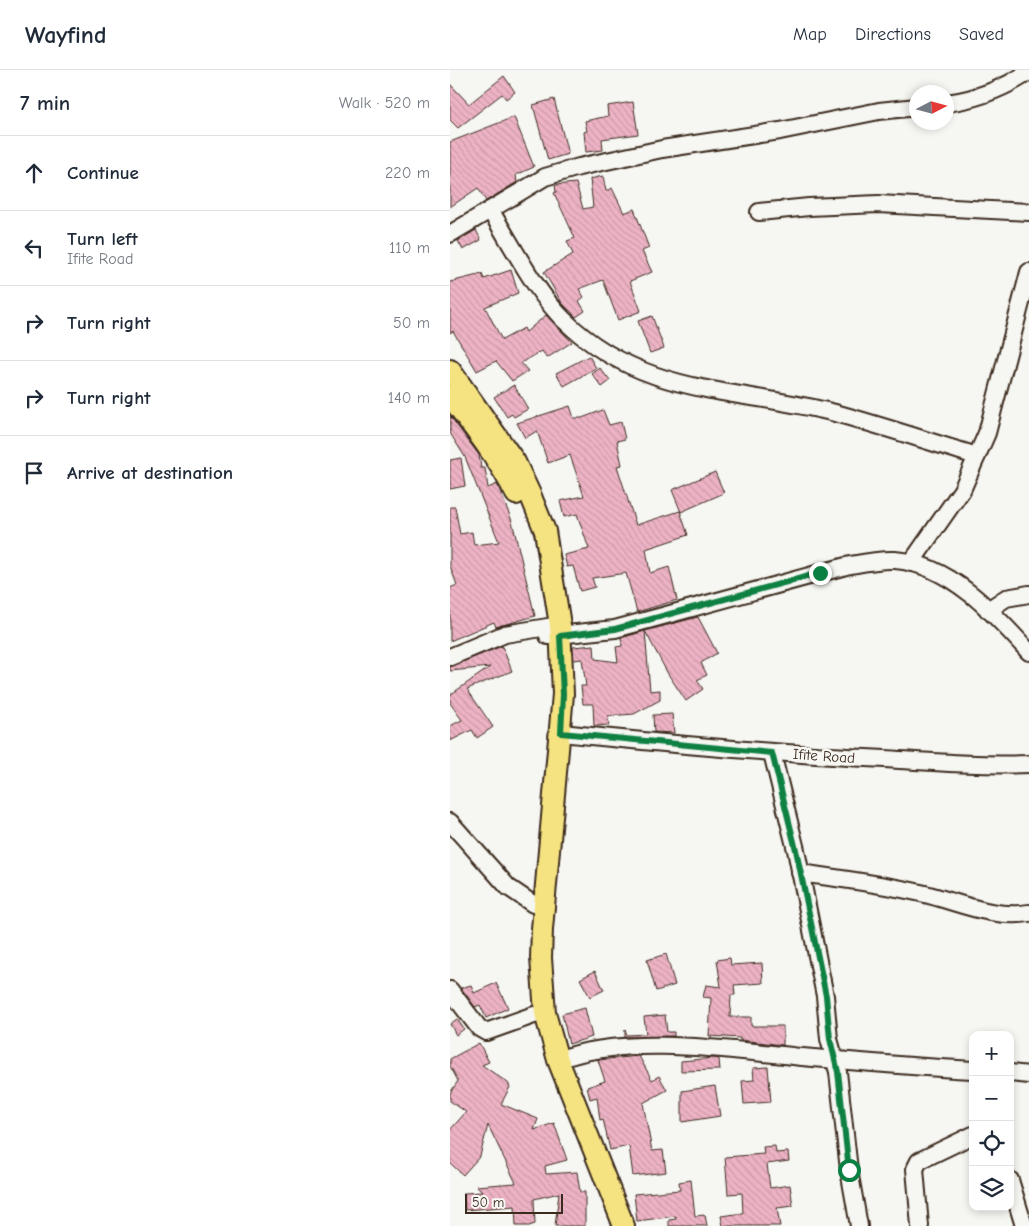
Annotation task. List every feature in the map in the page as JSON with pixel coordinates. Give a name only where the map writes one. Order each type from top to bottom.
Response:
[{"type":"main road","points":[[450,370],[515,462],[530,494],[544,532],[554,631],[563,694],[541,958],[545,1013],[558,1060],[624,1226]]},
{"type":"main road","points":[[451,399],[473,424],[506,474],[524,511],[534,539],[554,631],[545,806],[528,961],[534,1015],[548,1064],[612,1226]]},
{"type":"street","points":[[954,102],[965,101],[998,90],[1029,72]]},
{"type":"street","points":[[450,234],[545,177],[578,166],[909,107]]},
{"type":"street","points":[[759,212],[809,207],[878,204],[1029,212]]},
{"type":"street","points":[[490,210],[540,290],[564,320],[612,357],[653,376],[726,394],[834,413],[977,456]]},
{"type":"street","points":[[911,564],[962,490],[987,433],[1029,272]]},
{"type":"street","points":[[450,657],[505,634],[615,629],[846,566],[896,560],[942,576],[978,600],[1029,652]]},
{"type":"street","points":[[988,610],[1006,598],[1029,594]]},
{"type":"street","name":"Ifite Road","points":[[561,733],[772,753],[966,765],[1029,764]]},
{"type":"street","points":[[772,753],[826,996],[830,1039],[836,1060],[849,1170],[859,1226]]},
{"type":"street","points":[[450,822],[508,887],[534,904]]},
{"type":"street","points":[[800,873],[924,894],[982,910],[1020,914],[1029,913]]},
{"type":"street","points":[[450,990],[479,1028],[486,1032],[534,1015]]},
{"type":"street","points":[[558,1060],[575,1053],[616,1047],[711,1048],[969,1070]]},
{"type":"street","points":[[920,1226],[915,1169],[919,1161],[969,1137]]},
{"type":"street","points":[[1014,1193],[1024,1226]]},
{"type":"building","points":[[504,76],[515,92],[506,99],[502,94],[458,128],[450,120],[450,84],[469,104]]},
{"type":"building","points":[[554,99],[568,154],[548,160],[533,105]]},
{"type":"building","points":[[633,102],[638,134],[602,139],[603,150],[586,152],[584,132],[587,131],[585,121],[608,116],[607,106]]},
{"type":"building","points":[[514,117],[534,167],[516,175],[517,182],[486,201],[478,188],[450,207],[450,142]]},
{"type":"building","points":[[603,176],[606,191],[612,188],[624,213],[634,209],[649,248],[642,251],[652,272],[630,281],[641,311],[618,320],[603,280],[579,289],[584,297],[579,301],[585,311],[576,317],[562,303],[544,272],[573,254],[567,241],[575,238],[554,193],[556,192],[555,185],[576,183],[583,209],[593,207],[590,179]]},
{"type":"building","points":[[476,230],[481,240],[463,250],[458,241]]},
{"type":"building","points":[[511,270],[518,293],[485,307],[502,340],[524,328],[526,332],[546,315],[572,342],[547,358],[542,351],[521,363],[528,371],[512,381],[496,361],[477,371],[453,331],[450,333],[450,282],[482,274],[484,279]]},
{"type":"building","points":[[652,316],[664,348],[650,353],[638,321]]},
{"type":"building","points":[[589,356],[596,368],[564,386],[556,373]]},
{"type":"building","points":[[600,368],[610,381],[602,387],[592,374]]},
{"type":"building","points":[[514,385],[528,409],[514,417],[512,414],[507,417],[494,397]]},
{"type":"building","points":[[570,406],[574,418],[582,418],[603,410],[609,425],[621,422],[625,439],[617,441],[622,465],[617,466],[636,525],[680,511],[688,535],[646,549],[650,573],[669,567],[677,600],[637,612],[626,573],[592,578],[595,587],[580,591],[573,566],[567,567],[564,555],[589,549],[577,514],[564,517],[560,501],[584,496],[570,455],[548,463],[537,431],[525,438],[517,423]]},
{"type":"building","points":[[450,416],[479,455],[481,468],[485,468],[488,488],[497,484],[512,521],[535,616],[496,627],[494,622],[450,641],[450,588],[457,585],[450,566],[450,507],[455,507],[460,534],[472,532],[474,545],[499,542],[465,457],[450,433]]},
{"type":"building","points":[[461,458],[465,486],[450,489],[450,460]]},
{"type":"building","points":[[715,472],[724,493],[681,512],[672,490]]},
{"type":"building","points":[[698,617],[717,653],[701,663],[707,675],[697,680],[703,689],[686,701],[668,674],[645,631]]},
{"type":"building","points":[[645,631],[650,691],[660,690],[660,700],[634,714],[608,716],[609,725],[594,726],[593,704],[583,704],[581,686],[586,686],[582,659],[574,660],[573,647],[594,645],[595,659],[618,662],[616,647],[622,646],[621,638]]},
{"type":"building","points":[[502,646],[512,671],[467,689],[493,727],[477,738],[472,730],[450,741],[450,726],[462,720],[450,703],[450,695],[490,667],[450,671],[450,667]]},
{"type":"building","points":[[672,714],[674,733],[654,732],[653,715]]},
{"type":"building","points":[[666,954],[675,985],[656,991],[647,960]]},
{"type":"building","points":[[730,958],[731,965],[762,963],[763,983],[734,985],[735,995],[731,995],[730,1017],[751,1017],[751,1026],[783,1026],[783,1045],[740,1040],[740,1038],[709,1036],[711,998],[703,997],[706,985],[721,987],[717,960]]},
{"type":"building","points":[[595,971],[604,990],[590,997],[580,979]]},
{"type":"building","points":[[496,983],[508,1008],[486,1018],[480,1005],[475,1007],[461,988],[471,985],[474,993]]},
{"type":"building","points":[[585,1008],[592,1037],[569,1044],[562,1014]]},
{"type":"building","points":[[665,1015],[667,1032],[674,1032],[674,1036],[625,1037],[625,1030],[627,1035],[646,1034],[644,1017]]},
{"type":"building","points":[[457,1019],[464,1029],[456,1035],[450,1024]]},
{"type":"building","points":[[479,1043],[489,1062],[482,1065],[508,1083],[510,1087],[501,1104],[538,1119],[534,1130],[554,1123],[567,1160],[545,1166],[546,1174],[577,1172],[580,1192],[585,1192],[585,1226],[555,1226],[559,1193],[534,1199],[535,1224],[529,1226],[516,1226],[515,1206],[465,1210],[464,1193],[482,1192],[476,1186],[516,1183],[488,1125],[480,1156],[463,1175],[450,1163],[450,1130],[466,1112],[450,1101],[450,1093],[458,1081],[450,1066],[450,1059]]},
{"type":"building","points":[[639,1056],[652,1080],[659,1076],[667,1090],[643,1103],[652,1151],[663,1150],[666,1172],[633,1176],[629,1146],[610,1150],[603,1119],[600,1120],[597,1097],[590,1099],[587,1087],[605,1081],[598,1060]]},
{"type":"building","points":[[719,1059],[720,1070],[681,1071],[681,1061]]},
{"type":"building","points":[[768,1067],[771,1102],[744,1104],[742,1081],[754,1080],[753,1068]]},
{"type":"building","points":[[715,1086],[720,1116],[682,1122],[682,1091]]},
{"type":"building","points":[[775,1146],[776,1153],[788,1152],[789,1161],[767,1164],[770,1188],[790,1185],[793,1206],[777,1208],[780,1226],[723,1226],[721,1216],[743,1213],[742,1193],[728,1194],[725,1157],[764,1154],[763,1147]]},
{"type":"building","points":[[691,1180],[695,1216],[705,1215],[707,1226],[669,1226],[669,1220],[676,1219],[676,1216],[637,1221],[634,1194],[680,1190],[679,1182]]},
{"type":"route","points":[[820,573],[615,629],[560,636],[563,694],[561,733],[772,753],[796,850],[826,996],[830,1039],[838,1072],[849,1170]]}]
